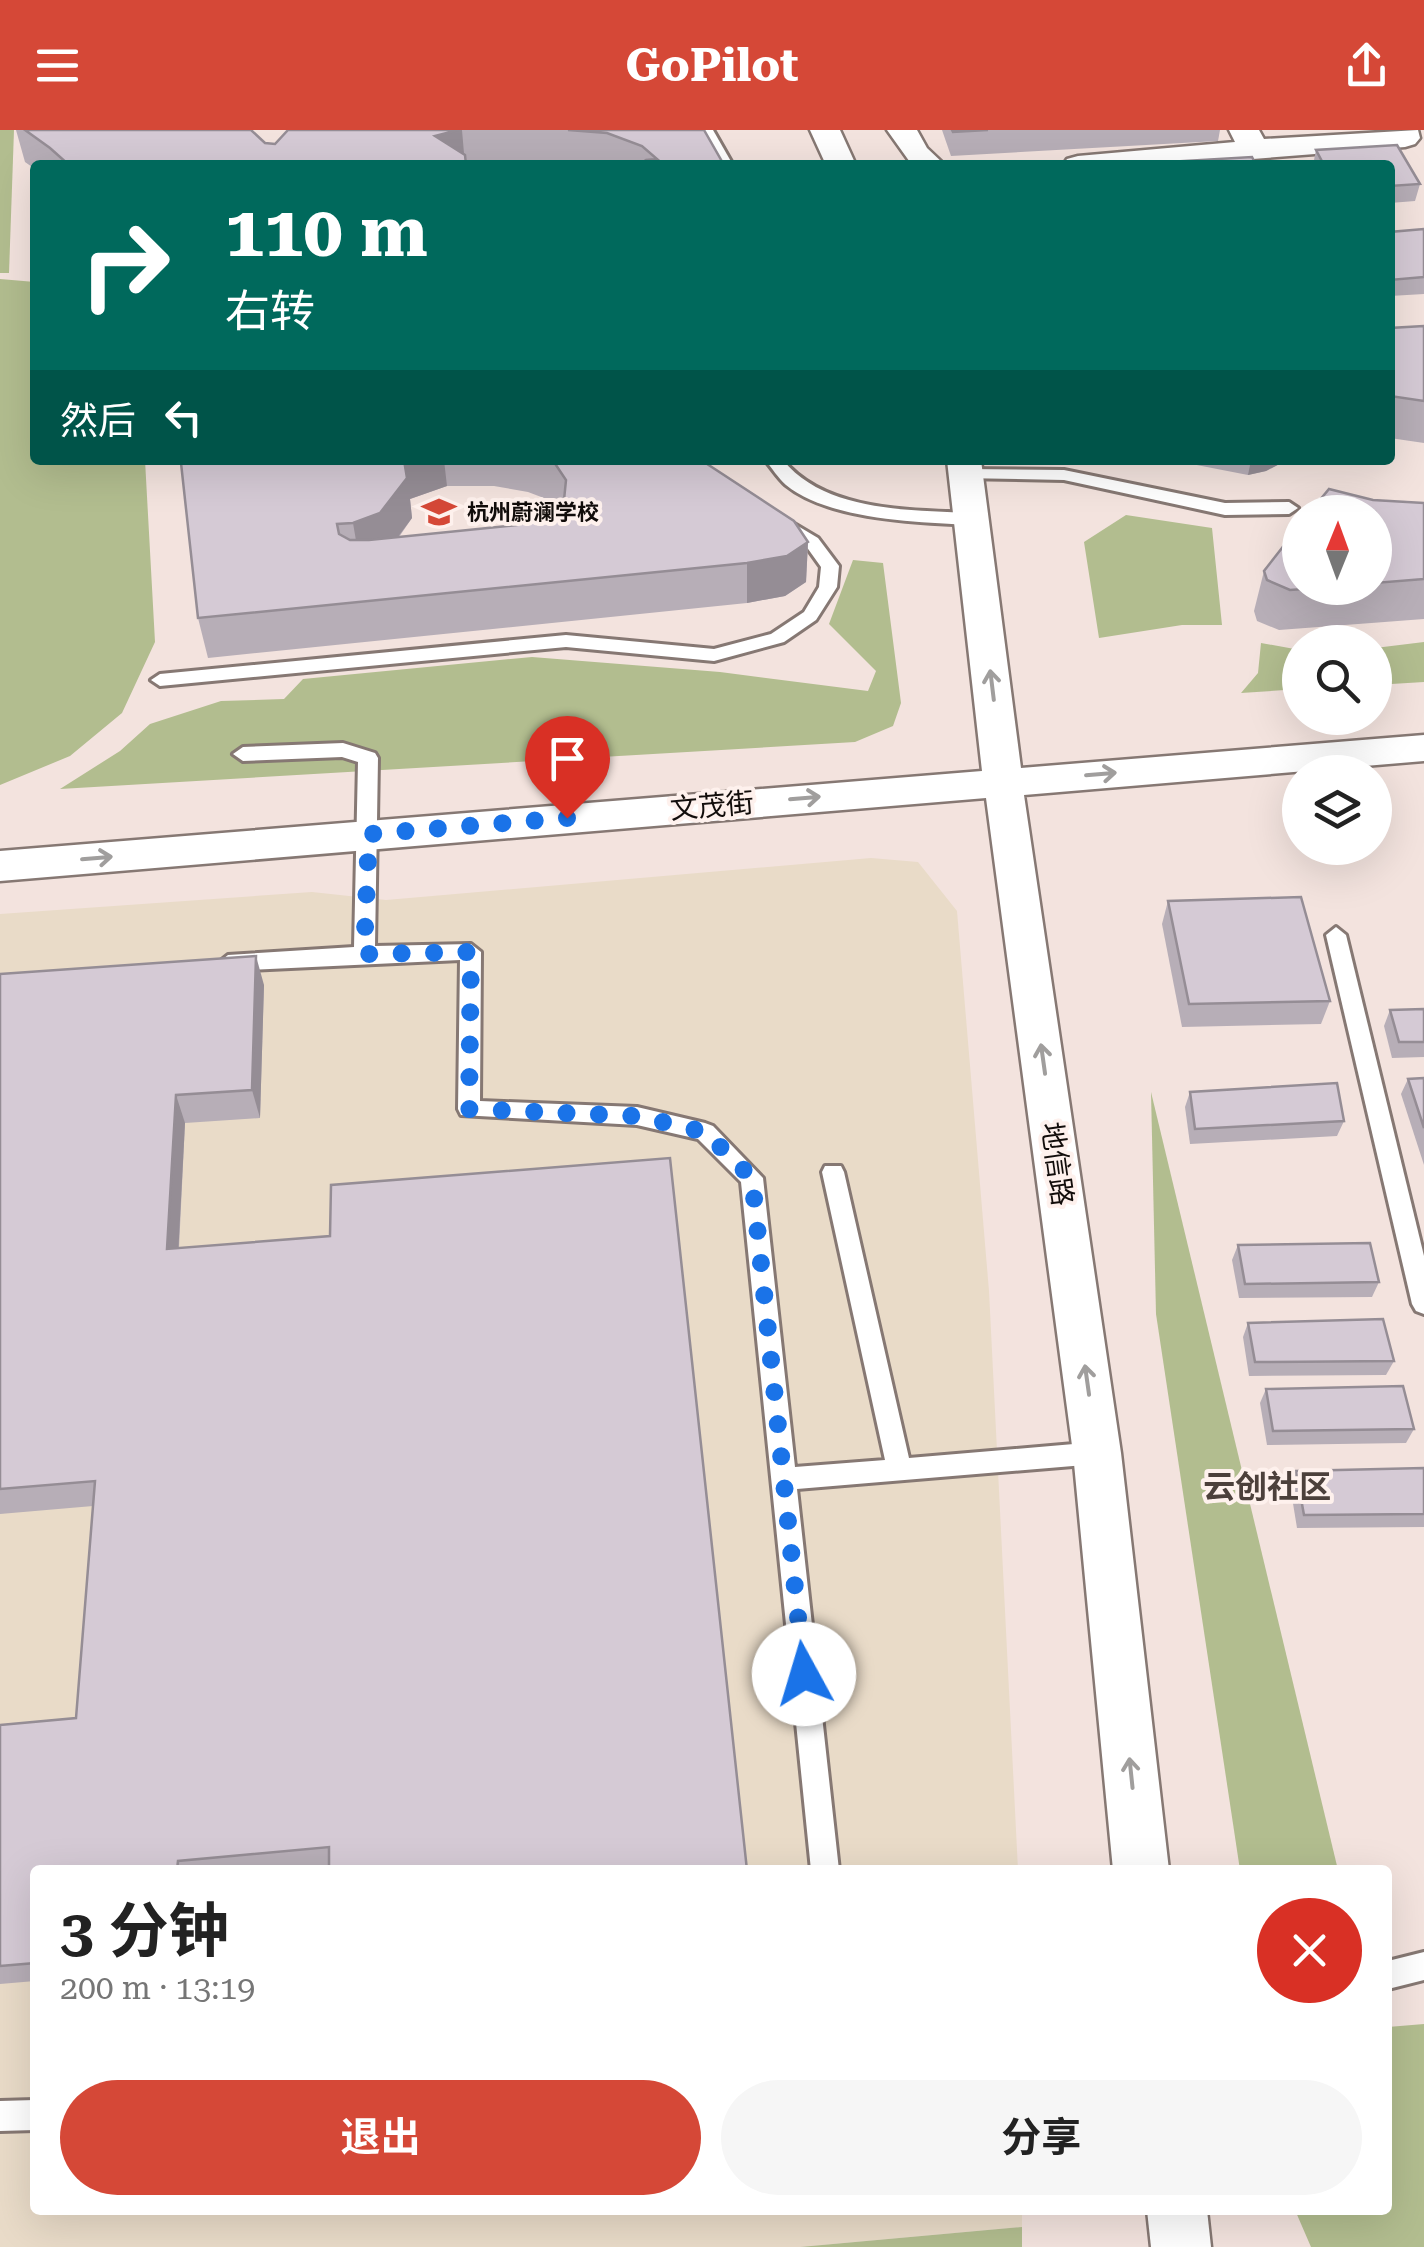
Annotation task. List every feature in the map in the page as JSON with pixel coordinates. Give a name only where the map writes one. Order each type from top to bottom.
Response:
[{"type":"street","points":[[825,130],[839,160]]},
{"type":"street","points":[[902,130],[924,160]]},
{"type":"street","points":[[1112,160],[1249,140],[1411,142]]},
{"type":"street","name":"地信路","points":[[965,467],[1004,782],[1097,1453],[1140,1865]]},
{"type":"street","name":"文茂街","points":[[0,866],[1424,748]]},
{"type":"street","points":[[1179,2215],[1182,2247]]},
{"type":"lane","points":[[706,130],[723,160]]},
{"type":"lane","points":[[778,465],[793,482],[841,500],[901,515],[971,519]]},
{"type":"lane","points":[[965,467],[1064,474],[1225,508],[1282,508]]},
{"type":"lane","points":[[160,680],[566,641],[714,655],[730,651],[777,638],[810,616],[828,587],[830,566],[812,542],[768,514]]},
{"type":"lane","points":[[243,754],[344,750],[368,758],[364,954]]},
{"type":"lane","points":[[1336,935],[1424,1304]]},
{"type":"lane","points":[[211,964],[471,952],[469,1109],[637,1116],[705,1132],[752,1178],[824,1865]]},
{"type":"lane","points":[[833,1172],[900,1469]]},
{"type":"lane","points":[[782,1479],[1097,1453]]},
{"type":"lane","points":[[1392,1974],[1424,1966]]},
{"type":"lane","points":[[0,2116],[30,2114]]},
{"type":"shaded area","points":[[871,858],[918,862],[957,911],[989,1291],[1018,1865],[30,1865],[30,2215],[1022,2215],[1022,2227],[800,2247],[0,2247],[0,914],[312,892],[386,900]]},
{"type":"green space","points":[[0,130],[14,130],[9,273],[0,273]]},
{"type":"green space","points":[[0,279],[30,282],[30,465],[145,465],[155,642],[122,713],[70,756],[0,785]]},
{"type":"green space","points":[[1126,515],[1212,528],[1222,625],[1182,625],[1099,638],[1084,542]]},
{"type":"green space","points":[[853,560],[883,563],[901,703],[893,726],[855,742],[60,789],[120,751],[150,724],[221,701],[284,699],[303,679],[532,657],[720,672],[868,691],[876,671],[829,624]]},
{"type":"green space","points":[[1424,642],[1424,682],[1392,684],[1392,646]]},
{"type":"green space","points":[[1261,643],[1282,647],[1282,690],[1241,693],[1258,673]]},
{"type":"green space","points":[[1151,1092],[1337,1865],[1239,1865],[1156,1314]]},
{"type":"green space","points":[[1424,2024],[1424,2247],[1311,2247],[1297,2215],[1392,2215],[1392,2027]]},
{"type":"green space","points":[[1022,2227],[1022,2247],[800,2247]]},
{"type":"building","points":[[25,130],[251,130],[265,143],[275,144],[288,130],[458,130],[435,136],[465,155],[466,160],[63,160]]},
{"type":"building","points":[[568,130],[704,130],[721,160],[646,160],[657,159],[642,146],[607,133]]},
{"type":"building","points":[[1397,145],[1420,184],[1395,186],[1395,160],[1321,160],[1316,150]]},
{"type":"building","points":[[1252,157],[1254,160],[1201,160]]},
{"type":"building","points":[[1424,229],[1424,277],[1395,280],[1395,232]]},
{"type":"building","points":[[1424,326],[1424,401],[1395,397],[1395,328]]},
{"type":"building","points":[[181,465],[405,465],[407,478],[380,513],[337,524],[339,534],[350,540],[369,540],[517,525],[548,516],[564,500],[566,480],[556,465],[709,465],[794,521],[808,542],[787,556],[747,563],[198,618]]},
{"type":"building","points":[[1329,489],[1353,495],[1324,495]]},
{"type":"building","points":[[1392,501],[1424,503],[1424,579],[1392,582]]},
{"type":"building","points":[[1282,548],[1282,587],[1267,580],[1264,571]]},
{"type":"building","points":[[1301,897],[1330,1001],[1189,1004],[1168,901]]},
{"type":"building","points":[[256,956],[252,1090],[176,1095],[167,1249],[330,1236],[331,1185],[670,1158],[746,1865],[329,1865],[329,1847],[178,1861],[178,1865],[30,1865],[30,1963],[0,1966],[0,1725],[76,1718],[95,1481],[0,1489],[0,974]]},
{"type":"building","points":[[1424,1009],[1424,1042],[1399,1042],[1390,1010]]},
{"type":"building","points":[[1424,1078],[1424,1128],[1408,1079]]},
{"type":"building","points":[[1337,1083],[1344,1121],[1195,1129],[1190,1092]]},
{"type":"building","points":[[1370,1243],[1379,1282],[1245,1284],[1238,1245]]},
{"type":"building","points":[[1383,1319],[1394,1361],[1255,1362],[1248,1323]]},
{"type":"building","points":[[1403,1386],[1414,1429],[1273,1431],[1266,1389]]},
{"type":"building","points":[[1424,1468],[1424,1514],[1304,1515],[1296,1471]]},
{"type":"place","name":"杭州蔚澜学校","points":[[439,512]]},
{"type":"district","name":"云创社区","points":[[1267,1487]]},
{"type":"route","points":[[567,818],[369,834],[364,954],[471,952],[469,1109],[637,1116],[705,1132],[752,1178],[804,1674]]}]
